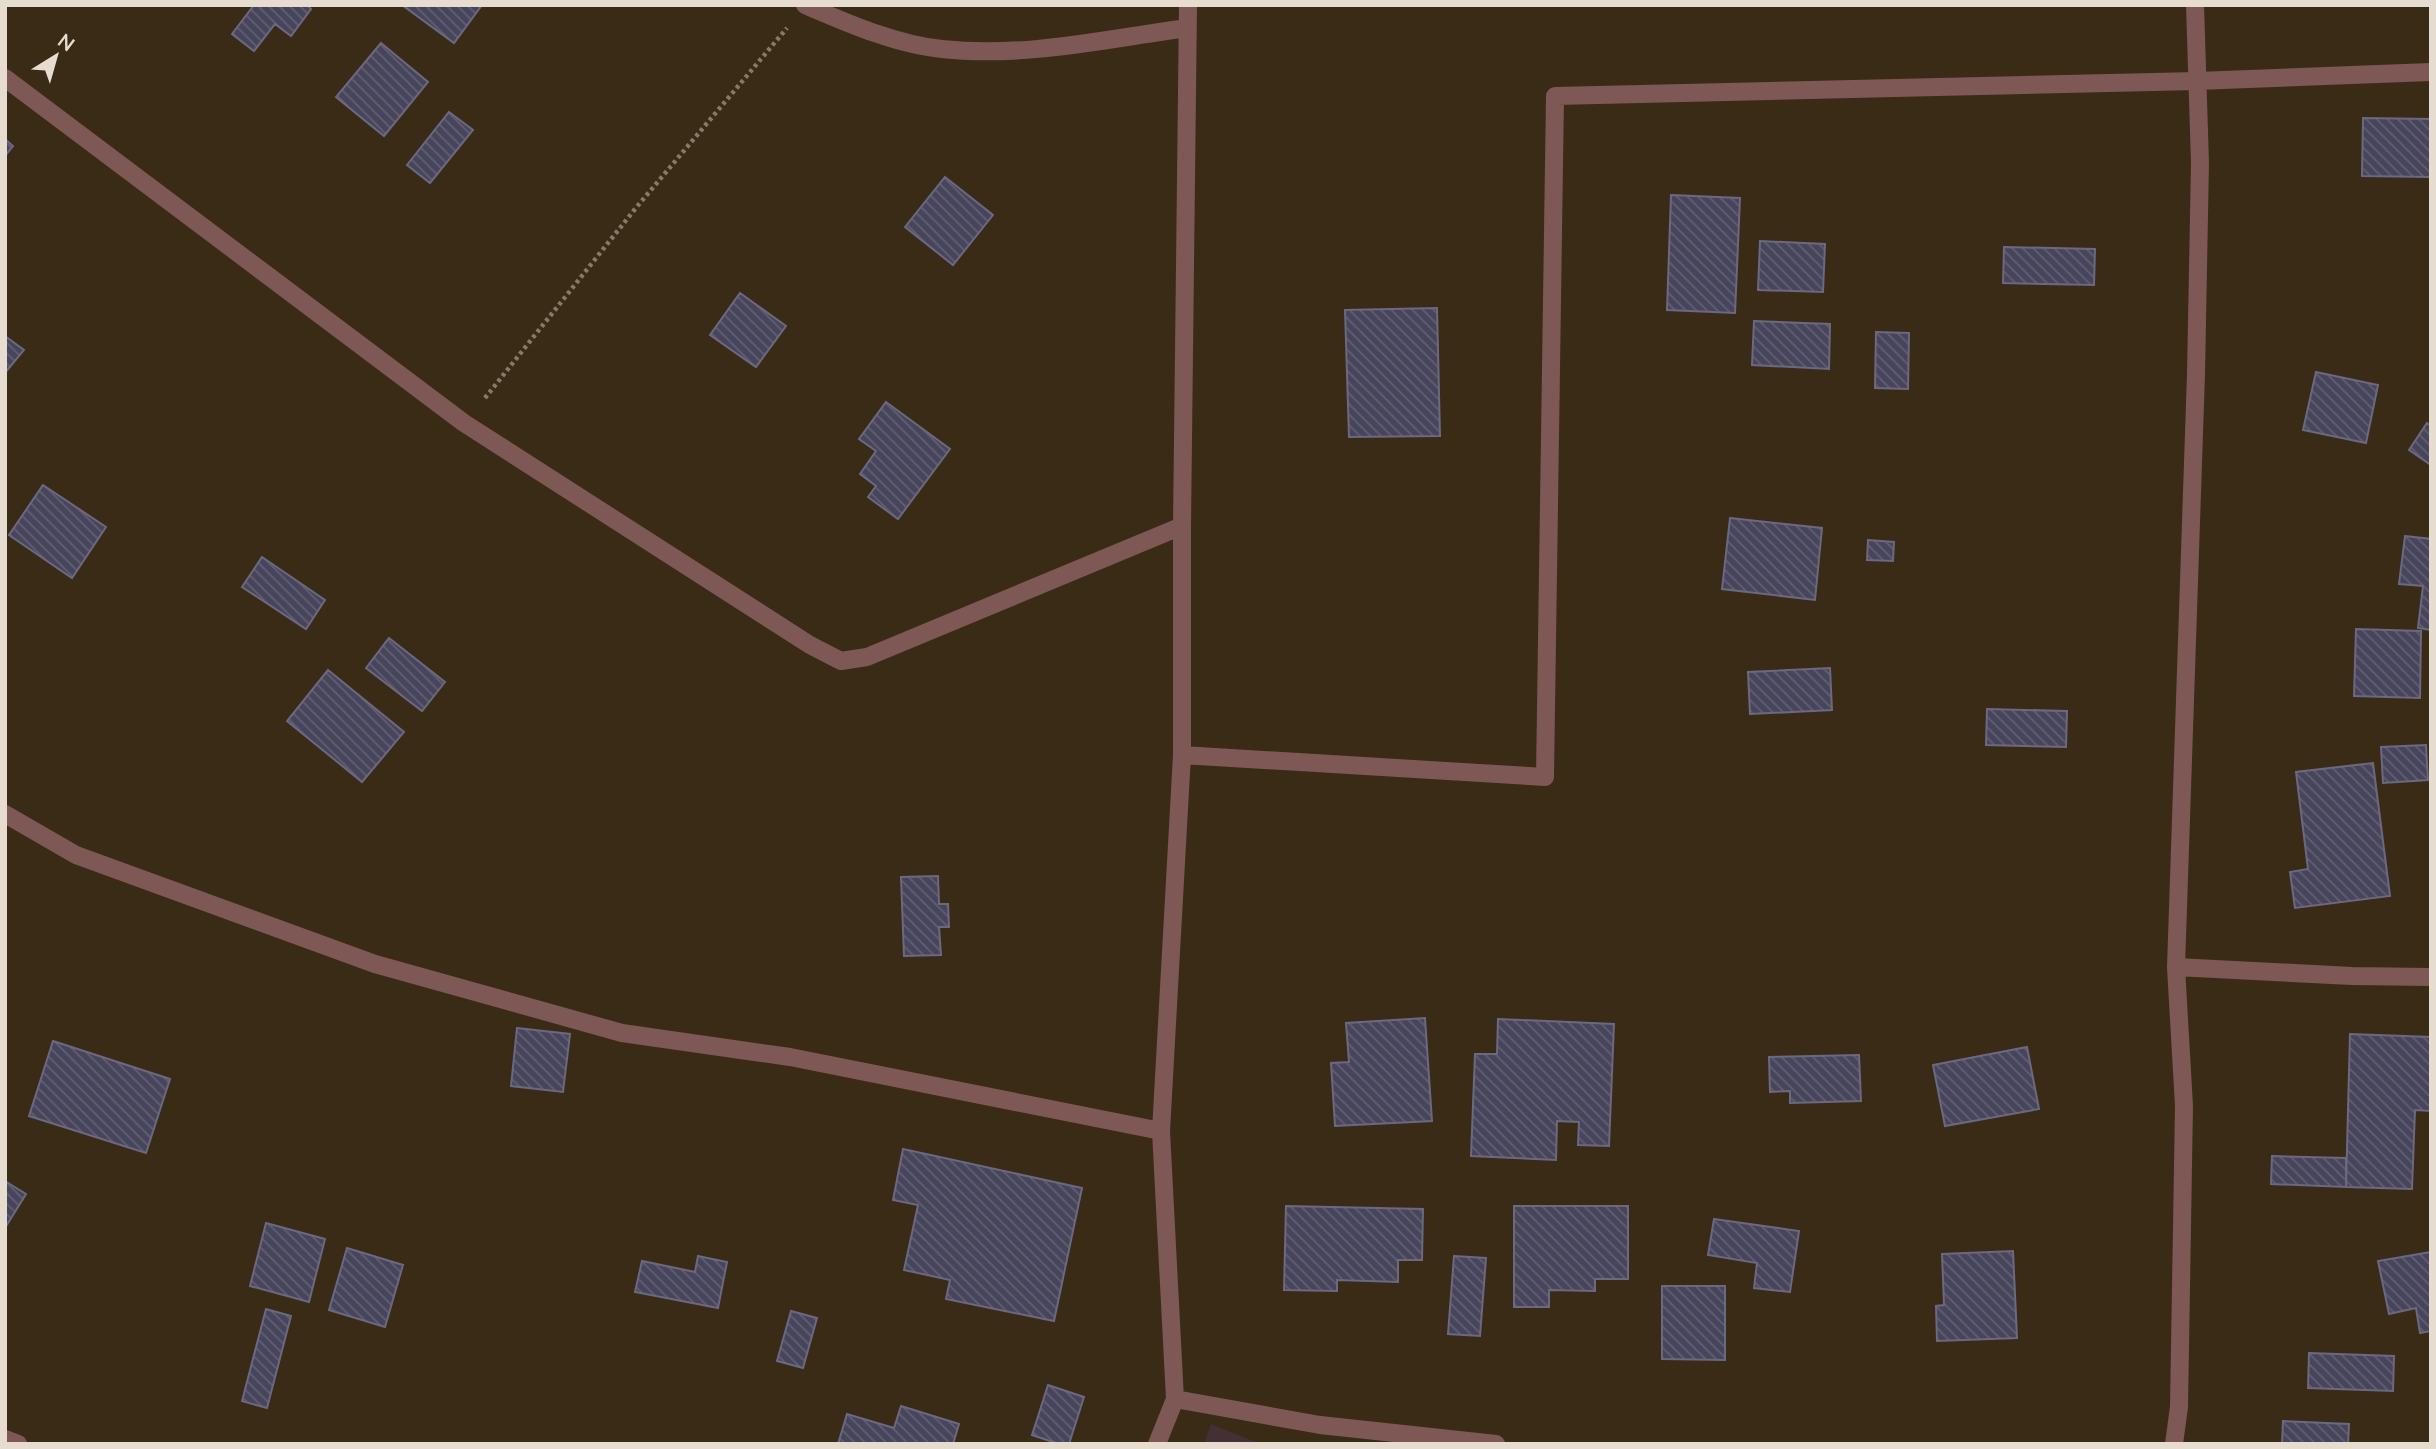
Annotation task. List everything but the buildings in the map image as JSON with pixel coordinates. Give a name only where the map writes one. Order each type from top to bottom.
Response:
[{"type":"street","points":[[1157,1444],[1175,1399],[1161,1131],[1182,755],[1188,5]]},
{"type":"street","points":[[2174,1444],[2179,1408],[2184,1106],[2176,967],[2196,374],[2200,163],[2195,5]]},
{"type":"street","points":[[806,6],[880,35],[941,49],[1016,51],[1187,28]]},
{"type":"street","points":[[1182,755],[1545,777],[1555,96],[2197,81],[2431,72]]},
{"type":"street","points":[[5,78],[464,423],[810,645],[841,661],[867,657],[1182,526]]},
{"type":"street","points":[[5,814],[76,855],[374,964],[609,1029],[790,1057],[1161,1131]]},
{"type":"street","points":[[2176,967],[2431,977]]},
{"type":"street","points":[[1175,1399],[1320,1425],[1496,1444]]},
{"type":"street","points":[[5,1439],[18,1444]]},
{"type":"path","points":[[464,423],[635,209],[806,6]]},
{"type":"shaded area","points":[[1211,1424],[1261,1444],[1204,1444]]}]
